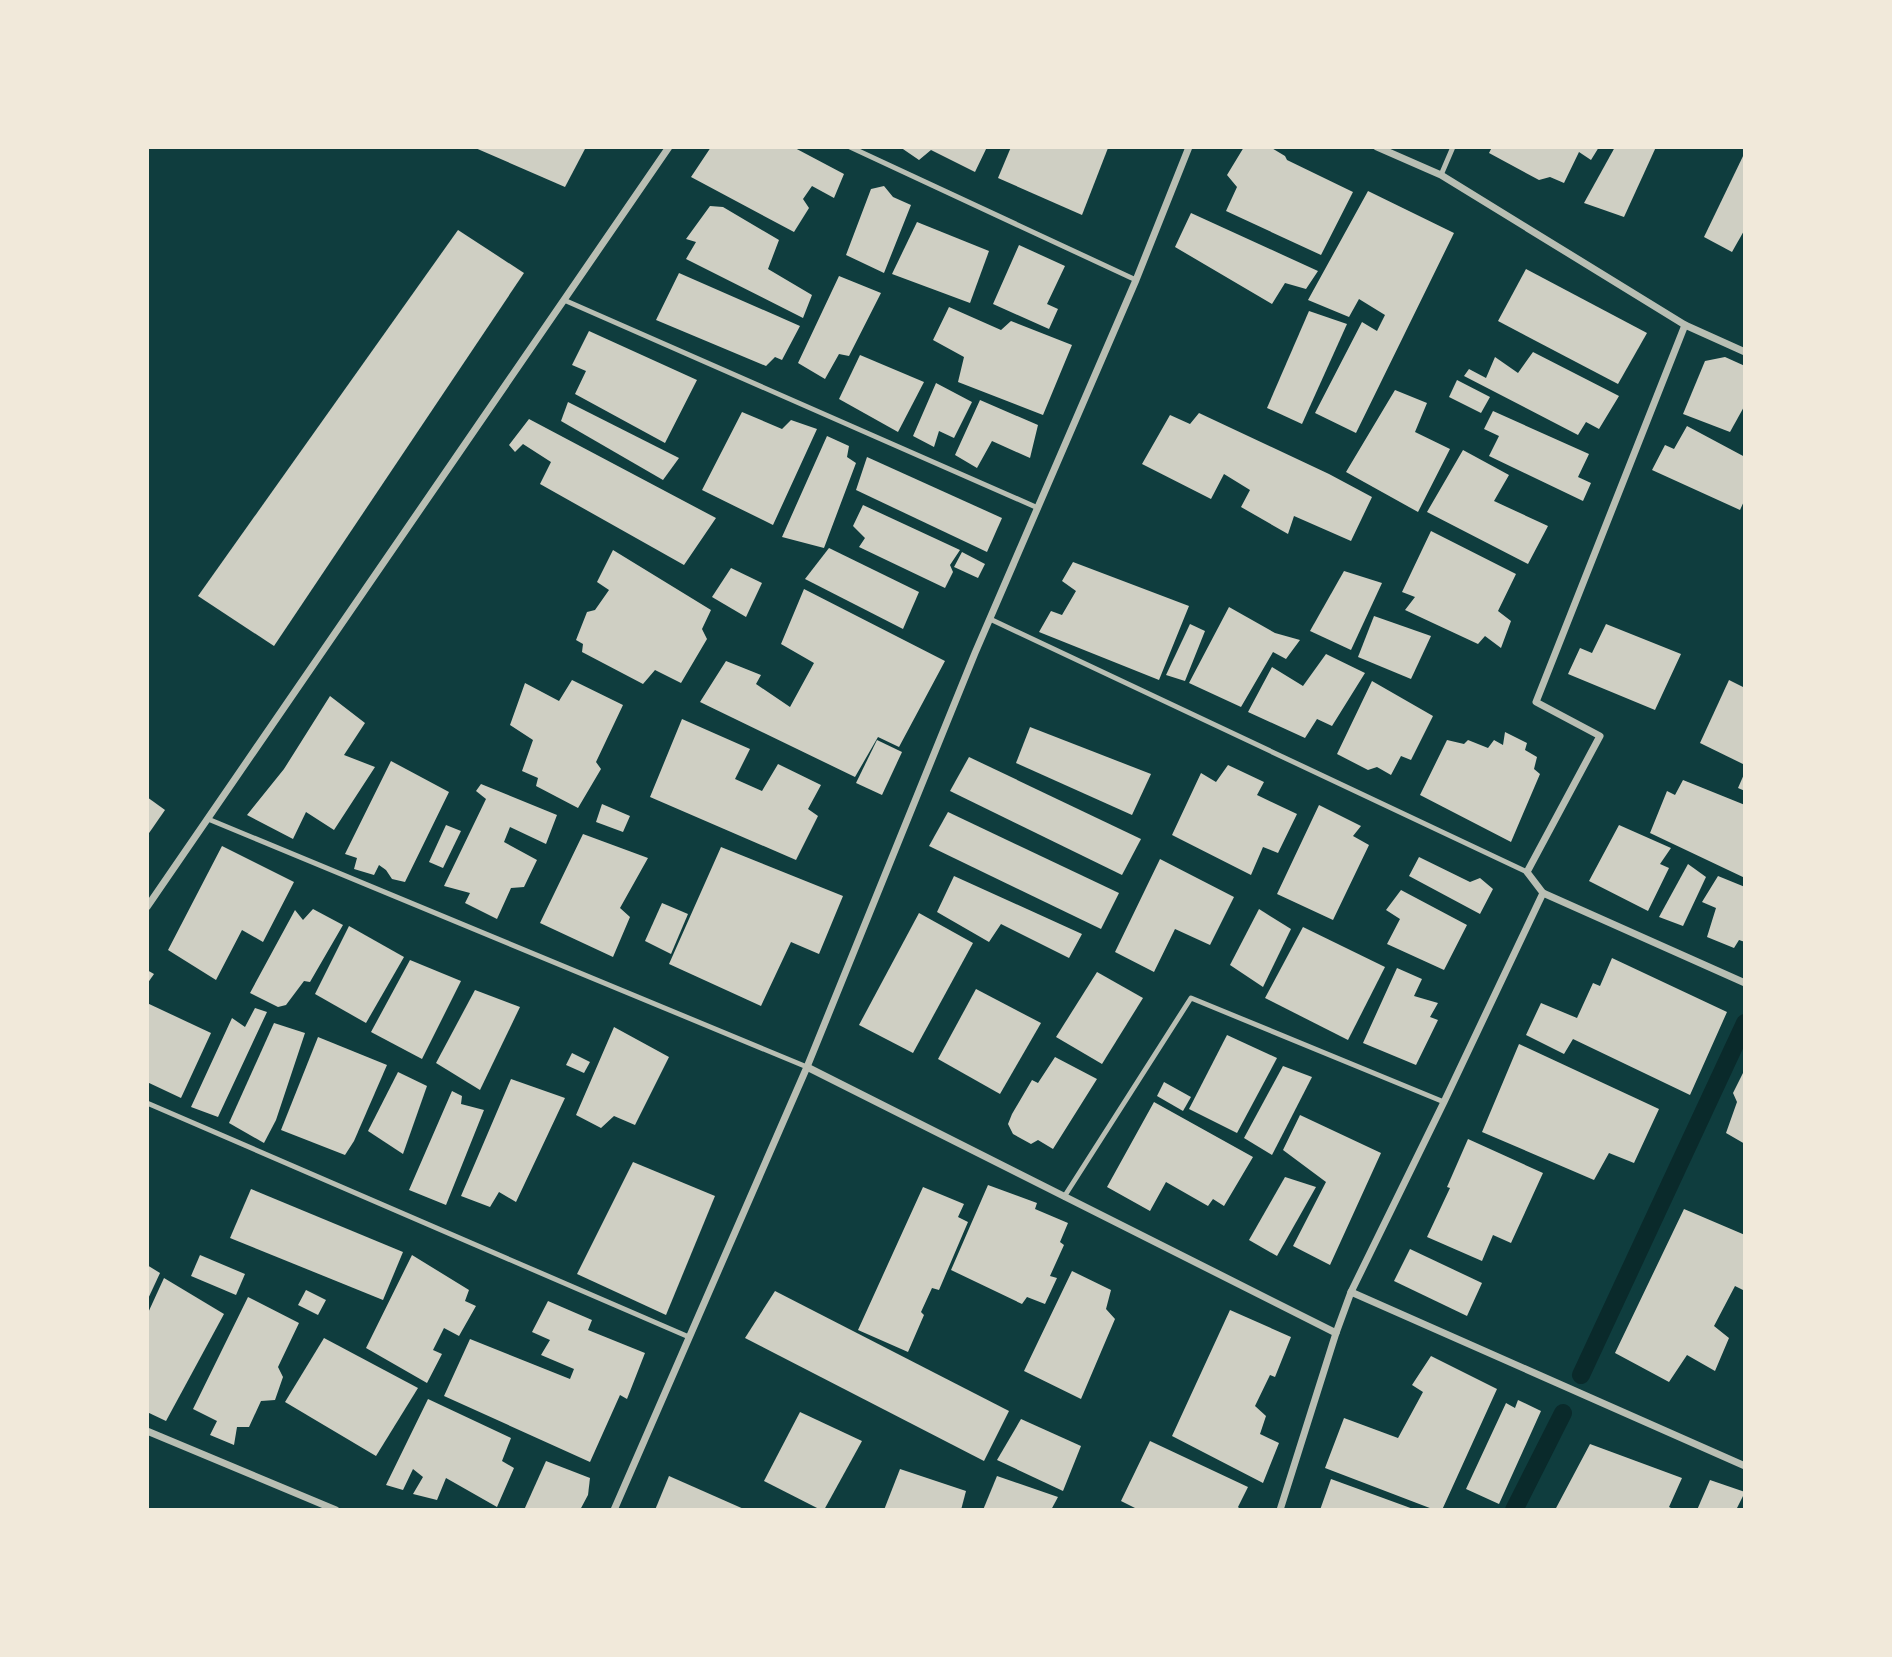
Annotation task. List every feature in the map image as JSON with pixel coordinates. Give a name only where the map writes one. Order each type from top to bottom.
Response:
[{"type":"street","points":[[147,907],[669,147]]},
{"type":"street","points":[[614,1510],[807,1067],[990,620],[1136,280],[1189,147]]},
{"type":"street","points":[[1377,147],[1441,175],[1685,325],[1745,352]]},
{"type":"street","points":[[1685,325],[1536,702],[1600,736],[1527,872],[1543,893],[1745,983]]},
{"type":"street","points":[[1280,1510],[1351,1292],[1543,893]]},
{"type":"street","points":[[807,1067],[1336,1333]]},
{"type":"street","points":[[1351,1292],[1745,1466]]},
{"type":"street","points":[[147,1431],[336,1510]]},
{"type":"lane","points":[[850,147],[1136,280]]},
{"type":"lane","points":[[1441,175],[1453,147]]},
{"type":"lane","points":[[564,300],[1038,508]]},
{"type":"lane","points":[[990,620],[1527,872]]},
{"type":"lane","points":[[208,819],[807,1067]]},
{"type":"lane","points":[[1064,1197],[1191,998],[1444,1102]]},
{"type":"lane","points":[[147,1103],[689,1337]]},
{"type":"building","points":[[473,147],[586,147],[565,187]]},
{"type":"building","points":[[711,147],[793,147],[844,174],[834,198],[812,186],[803,199],[809,208],[794,232],[691,177]]},
{"type":"building","points":[[900,147],[987,147],[975,172],[931,150],[919,160]]},
{"type":"building","points":[[1011,147],[1108,148],[1082,215],[998,178]]},
{"type":"building","points":[[1244,147],[1270,147],[1287,160],[1353,192],[1321,255],[1226,211],[1237,187],[1227,175]]},
{"type":"building","points":[[1492,147],[1599,147],[1591,160],[1579,152],[1564,183],[1550,177],[1539,180],[1489,153]]},
{"type":"building","points":[[1615,147],[1656,147],[1624,217],[1584,203]]},
{"type":"building","points":[[1745,152],[1745,229],[1732,252],[1704,237]]},
{"type":"building","points":[[884,186],[893,197],[911,205],[884,273],[846,255],[871,189]]},
{"type":"building","points":[[1368,191],[1454,233],[1356,433],[1315,413],[1362,322],[1377,331],[1385,315],[1359,299],[1349,317],[1308,300]]},
{"type":"building","points":[[710,206],[723,207],[779,240],[768,269],[812,295],[803,318],[686,259],[696,242],[686,239]]},
{"type":"building","points":[[1191,213],[1318,271],[1306,289],[1285,283],[1272,304],[1175,247]]},
{"type":"building","points":[[917,222],[989,251],[970,303],[892,274]]},
{"type":"building","points":[[458,230],[524,273],[274,646],[198,596]]},
{"type":"building","points":[[1019,245],[1065,266],[1047,304],[1058,309],[1049,329],[993,304]]},
{"type":"building","points":[[1526,269],[1647,333],[1618,384],[1498,321]]},
{"type":"building","points":[[679,273],[800,326],[782,360],[775,357],[766,366],[656,320]]},
{"type":"building","points":[[839,276],[881,293],[849,356],[839,354],[825,379],[798,363]]},
{"type":"building","points":[[949,307],[1001,330],[1011,321],[1072,345],[1043,415],[958,382],[964,357],[933,340]]},
{"type":"building","points":[[1309,311],[1347,324],[1302,424],[1267,408]]},
{"type":"building","points":[[589,331],[697,380],[665,443],[575,394],[586,371],[572,365]]},
{"type":"building","points":[[1533,352],[1619,396],[1599,429],[1586,422],[1578,435],[1464,376],[1469,369],[1486,378],[1495,357],[1518,373]]},
{"type":"building","points":[[860,355],[924,382],[898,432],[839,399]]},
{"type":"building","points":[[1725,357],[1745,366],[1745,405],[1730,432],[1683,414],[1705,361]]},
{"type":"building","points":[[1457,380],[1490,397],[1481,413],[1449,397]]},
{"type":"building","points":[[936,383],[972,402],[954,438],[939,431],[934,447],[913,436]]},
{"type":"building","points":[[1395,390],[1427,403],[1415,432],[1450,449],[1418,512],[1346,472]]},
{"type":"building","points":[[980,400],[1038,425],[1030,458],[992,441],[977,468],[955,455]]},
{"type":"building","points":[[568,402],[679,458],[663,480],[561,421]]},
{"type":"building","points":[[1493,411],[1589,454],[1578,477],[1591,483],[1583,501],[1489,456],[1499,436],[1484,429]]},
{"type":"building","points":[[742,412],[782,429],[791,420],[817,429],[773,525],[702,490]]},
{"type":"building","points":[[1199,413],[1372,497],[1351,541],[1294,516],[1288,534],[1241,507],[1250,490],[1224,474],[1211,499],[1142,464],[1170,415],[1190,424]]},
{"type":"building","points":[[529,419],[716,518],[684,565],[540,484],[551,462],[523,444],[515,452],[509,445]]},
{"type":"building","points":[[1687,426],[1745,457],[1745,499],[1740,510],[1652,470],[1665,445],[1674,449]]},
{"type":"building","points":[[827,436],[849,446],[847,457],[856,463],[824,548],[782,537]]},
{"type":"building","points":[[1463,450],[1509,475],[1494,501],[1548,526],[1528,564],[1427,512]]},
{"type":"building","points":[[867,457],[1002,518],[987,552],[856,490]]},
{"type":"building","points":[[863,505],[960,550],[950,565],[953,572],[945,588],[859,547],[865,538],[853,526]]},
{"type":"building","points":[[1431,531],[1516,574],[1498,611],[1511,621],[1501,648],[1485,636],[1478,644],[1405,610],[1415,597],[1402,592]]},
{"type":"building","points":[[829,548],[919,592],[903,629],[805,579]]},
{"type":"building","points":[[613,550],[711,610],[702,629],[707,639],[681,683],[655,670],[643,684],[582,652],[583,644],[576,640],[587,612],[595,610],[609,590],[597,582]]},
{"type":"building","points":[[962,552],[985,564],[978,578],[954,567]]},
{"type":"building","points":[[1073,562],[1189,606],[1159,680],[1039,632],[1051,611],[1062,615],[1076,591],[1062,581]]},
{"type":"building","points":[[731,568],[762,583],[746,617],[712,597]]},
{"type":"building","points":[[1344,571],[1382,583],[1351,650],[1310,631]]},
{"type":"building","points":[[804,589],[945,661],[899,747],[878,737],[855,777],[700,702],[726,661],[761,675],[756,684],[790,707],[814,663],[781,644]]},
{"type":"building","points":[[1229,607],[1275,633],[1300,640],[1286,659],[1273,652],[1241,707],[1189,683]]},
{"type":"building","points":[[1374,616],[1431,636],[1411,679],[1358,657]]},
{"type":"building","points":[[1190,624],[1205,631],[1185,681],[1166,675]]},
{"type":"building","points":[[1606,624],[1681,654],[1655,710],[1568,674],[1580,648],[1592,653]]},
{"type":"building","points":[[1326,654],[1365,673],[1332,726],[1317,719],[1305,738],[1248,712],[1272,667],[1303,686]]},
{"type":"building","points":[[572,680],[623,705],[596,762],[601,769],[578,808],[536,786],[538,778],[522,771],[533,740],[510,725],[525,683],[559,701]]},
{"type":"building","points":[[1729,680],[1745,688],[1745,765],[1700,743]]},
{"type":"building","points":[[1372,681],[1433,716],[1411,760],[1401,756],[1391,775],[1377,767],[1368,770],[1337,754]]},
{"type":"building","points":[[330,696],[365,723],[344,755],[375,767],[334,830],[306,812],[293,839],[247,815],[284,769]]},
{"type":"building","points":[[682,719],[750,749],[735,779],[762,791],[778,764],[821,785],[808,809],[818,816],[796,860],[650,797]]},
{"type":"building","points":[[1030,727],[1151,774],[1132,815],[1016,763]]},
{"type":"building","points":[[1505,732],[1527,743],[1525,750],[1537,757],[1534,769],[1540,774],[1511,842],[1420,795],[1447,740],[1464,744],[1468,740],[1488,748],[1494,740],[1503,745]]},
{"type":"building","points":[[877,740],[902,752],[882,795],[856,783]]},
{"type":"building","points":[[969,757],[1141,839],[1122,875],[950,791]]},
{"type":"building","points":[[391,761],[449,792],[405,882],[392,879],[379,865],[374,875],[354,869],[357,858],[345,854]]},
{"type":"building","points":[[1228,765],[1264,782],[1257,795],[1297,814],[1278,853],[1263,847],[1251,875],[1172,835],[1201,773],[1216,782]]},
{"type":"building","points":[[1745,772],[1745,791],[1738,788]]},
{"type":"building","points":[[1683,780],[1745,805],[1745,878],[1650,833],[1667,791],[1675,795]]},
{"type":"building","points":[[481,784],[557,815],[546,844],[510,827],[504,842],[537,860],[524,887],[511,888],[497,919],[465,903],[470,893],[444,886],[486,799],[476,791]]},
{"type":"building","points":[[147,797],[165,810],[147,836]]},
{"type":"building","points":[[602,804],[630,816],[623,832],[596,822]]},
{"type":"building","points":[[1319,805],[1361,826],[1353,836],[1369,845],[1333,920],[1277,894]]},
{"type":"building","points":[[948,812],[1119,893],[1101,929],[929,846]]},
{"type":"building","points":[[446,825],[461,831],[443,868],[429,862]]},
{"type":"building","points":[[1619,825],[1671,848],[1660,864],[1669,868],[1648,911],[1589,881]]},
{"type":"building","points":[[583,834],[648,858],[620,908],[630,917],[613,957],[540,923]]},
{"type":"building","points":[[222,846],[294,882],[263,942],[242,930],[216,980],[168,950]]},
{"type":"building","points":[[721,847],[843,896],[819,954],[791,942],[761,1006],[669,964]]},
{"type":"building","points":[[1419,857],[1470,882],[1480,878],[1493,889],[1480,914],[1409,876]]},
{"type":"building","points":[[1160,859],[1234,897],[1210,945],[1175,929],[1154,972],[1115,952]]},
{"type":"building","points":[[1688,864],[1706,877],[1683,926],[1659,917]]},
{"type":"building","points":[[954,876],[1082,934],[1069,958],[1001,924],[989,942],[937,912]]},
{"type":"building","points":[[1718,876],[1745,887],[1745,942],[1739,940],[1734,948],[1707,937],[1716,908],[1702,902]]},
{"type":"building","points":[[1401,890],[1467,925],[1444,970],[1387,944],[1400,919],[1386,910]]},
{"type":"building","points":[[662,903],[688,914],[671,954],[645,941]]},
{"type":"building","points":[[313,909],[343,925],[310,982],[304,981],[286,1005],[278,1007],[250,993],[295,910],[303,920]]},
{"type":"building","points":[[1259,909],[1291,929],[1263,987],[1230,965]]},
{"type":"building","points":[[919,913],[973,943],[913,1053],[859,1025]]},
{"type":"building","points":[[349,926],[404,957],[366,1023],[315,994]]},
{"type":"building","points":[[1303,927],[1385,967],[1348,1040],[1265,998]]},
{"type":"building","points":[[1612,958],[1727,1012],[1690,1095],[1573,1039],[1564,1054],[1526,1035],[1541,1003],[1577,1018],[1593,983],[1600,986]]},
{"type":"building","points":[[410,960],[461,981],[422,1059],[371,1032]]},
{"type":"building","points":[[1397,968],[1422,979],[1414,996],[1438,1003],[1430,1017],[1438,1020],[1416,1065],[1363,1043]]},
{"type":"building","points":[[147,970],[154,974],[147,984]]},
{"type":"building","points":[[1097,972],[1143,998],[1102,1064],[1056,1037]]},
{"type":"building","points":[[976,989],[1041,1023],[1000,1094],[938,1059]]},
{"type":"building","points":[[475,990],[520,1007],[480,1090],[436,1063]]},
{"type":"building","points":[[147,1003],[211,1033],[181,1098],[147,1082]]},
{"type":"building","points":[[255,1008],[267,1012],[218,1117],[191,1107],[232,1018],[245,1027]]},
{"type":"building","points":[[274,1023],[305,1033],[276,1120],[264,1143],[229,1123]]},
{"type":"building","points":[[614,1027],[669,1057],[635,1125],[614,1116],[601,1128],[576,1115]]},
{"type":"building","points":[[1227,1035],[1277,1058],[1237,1133],[1189,1109]]},
{"type":"building","points":[[318,1037],[387,1065],[354,1141],[345,1155],[281,1130]]},
{"type":"building","points":[[1519,1044],[1659,1109],[1634,1163],[1609,1153],[1594,1180],[1482,1132]]},
{"type":"building","points":[[572,1053],[590,1062],[584,1073],[566,1065]]},
{"type":"building","points":[[1055,1057],[1097,1079],[1053,1149],[1038,1140],[1031,1144],[1013,1134],[1008,1124],[1032,1080],[1038,1083]]},
{"type":"building","points":[[1283,1066],[1312,1077],[1272,1155],[1244,1138]]},
{"type":"building","points":[[1745,1069],[1745,1144],[1726,1133],[1737,1102],[1733,1093]]},
{"type":"building","points":[[398,1072],[427,1086],[403,1154],[368,1131]]},
{"type":"building","points":[[511,1079],[565,1098],[516,1202],[499,1192],[490,1207],[461,1196]]},
{"type":"building","points":[[1164,1082],[1191,1097],[1183,1111],[1157,1096]]},
{"type":"building","points":[[452,1091],[462,1096],[461,1104],[484,1110],[446,1205],[409,1190]]},
{"type":"building","points":[[1154,1102],[1253,1157],[1224,1206],[1213,1199],[1208,1206],[1166,1182],[1150,1211],[1107,1187]]},
{"type":"building","points":[[1300,1115],[1381,1153],[1330,1265],[1293,1246],[1326,1182],[1283,1150]]},
{"type":"building","points":[[1468,1139],[1543,1173],[1511,1243],[1493,1235],[1482,1261],[1427,1237],[1450,1188],[1447,1187]]},
{"type":"building","points":[[633,1162],[715,1196],[666,1315],[577,1274]]},
{"type":"building","points":[[1285,1177],[1316,1187],[1277,1256],[1249,1240]]},
{"type":"building","points":[[988,1185],[1037,1203],[1035,1209],[1068,1223],[1060,1242],[1064,1245],[1050,1276],[1057,1278],[1045,1304],[1027,1297],[1022,1304],[951,1270]]},
{"type":"building","points":[[923,1187],[964,1204],[958,1217],[968,1222],[939,1290],[932,1288],[908,1352],[858,1330]]},
{"type":"building","points":[[251,1189],[403,1252],[383,1300],[230,1238]]},
{"type":"building","points":[[1684,1209],[1745,1235],[1745,1291],[1735,1286],[1714,1326],[1729,1338],[1715,1371],[1687,1355],[1669,1382],[1615,1353]]},
{"type":"building","points":[[1410,1249],[1482,1283],[1467,1316],[1394,1281]]},
{"type":"building","points":[[200,1255],[245,1274],[236,1295],[191,1276]]},
{"type":"building","points":[[412,1255],[469,1290],[465,1301],[476,1306],[459,1336],[444,1328],[433,1350],[442,1354],[427,1383],[366,1348]]},
{"type":"building","points":[[147,1265],[160,1273],[147,1301]]},
{"type":"building","points":[[1072,1271],[1111,1290],[1106,1309],[1115,1319],[1081,1399],[1024,1371]]},
{"type":"building","points":[[164,1278],[224,1314],[166,1421],[147,1412],[147,1315]]},
{"type":"building","points":[[306,1290],[326,1300],[318,1315],[298,1305]]},
{"type":"building","points":[[775,1291],[1009,1411],[984,1461],[745,1338]]},
{"type":"building","points":[[248,1297],[299,1323],[278,1367],[283,1377],[275,1400],[261,1401],[249,1427],[237,1427],[234,1445],[210,1435],[217,1421],[193,1409]]},
{"type":"building","points":[[548,1301],[592,1320],[588,1330],[645,1353],[627,1399],[620,1395],[590,1462],[444,1396],[470,1339],[570,1379],[574,1369],[541,1355],[550,1340],[532,1332]]},
{"type":"building","points":[[1230,1310],[1291,1337],[1275,1377],[1270,1375],[1255,1406],[1266,1416],[1260,1434],[1279,1443],[1263,1483],[1172,1436]]},
{"type":"building","points":[[324,1338],[418,1388],[376,1456],[285,1402]]},
{"type":"building","points":[[1431,1356],[1497,1389],[1442,1510],[1435,1510],[1325,1468],[1344,1418],[1398,1438],[1423,1392],[1412,1385]]},
{"type":"building","points":[[428,1399],[511,1438],[502,1461],[514,1468],[497,1507],[446,1478],[437,1500],[413,1494],[423,1477],[413,1469],[403,1490],[386,1485]]},
{"type":"building","points":[[1518,1400],[1541,1411],[1499,1504],[1466,1489],[1506,1403],[1515,1408]]},
{"type":"building","points":[[800,1412],[862,1441],[824,1510],[764,1481]]},
{"type":"building","points":[[1021,1419],[1081,1446],[1063,1491],[997,1460]]},
{"type":"building","points":[[1150,1441],[1248,1487],[1238,1507],[1241,1510],[1139,1510],[1121,1501]]},
{"type":"building","points":[[1590,1444],[1682,1478],[1669,1507],[1675,1510],[1555,1510]]},
{"type":"building","points":[[546,1461],[590,1478],[588,1495],[580,1510],[524,1510]]},
{"type":"building","points":[[900,1469],[966,1491],[961,1510],[884,1510]]},
{"type":"building","points":[[669,1476],[746,1510],[655,1510]]},
{"type":"building","points":[[997,1476],[1058,1497],[1051,1510],[983,1510]]},
{"type":"building","points":[[1331,1479],[1416,1510],[1320,1510]]},
{"type":"building","points":[[1710,1480],[1745,1492],[1736,1510],[1697,1510]]},
{"type":"waterway","points":[[1581,1375],[1745,1023]]},
{"type":"waterway","points":[[1514,1510],[1563,1413]]}]
